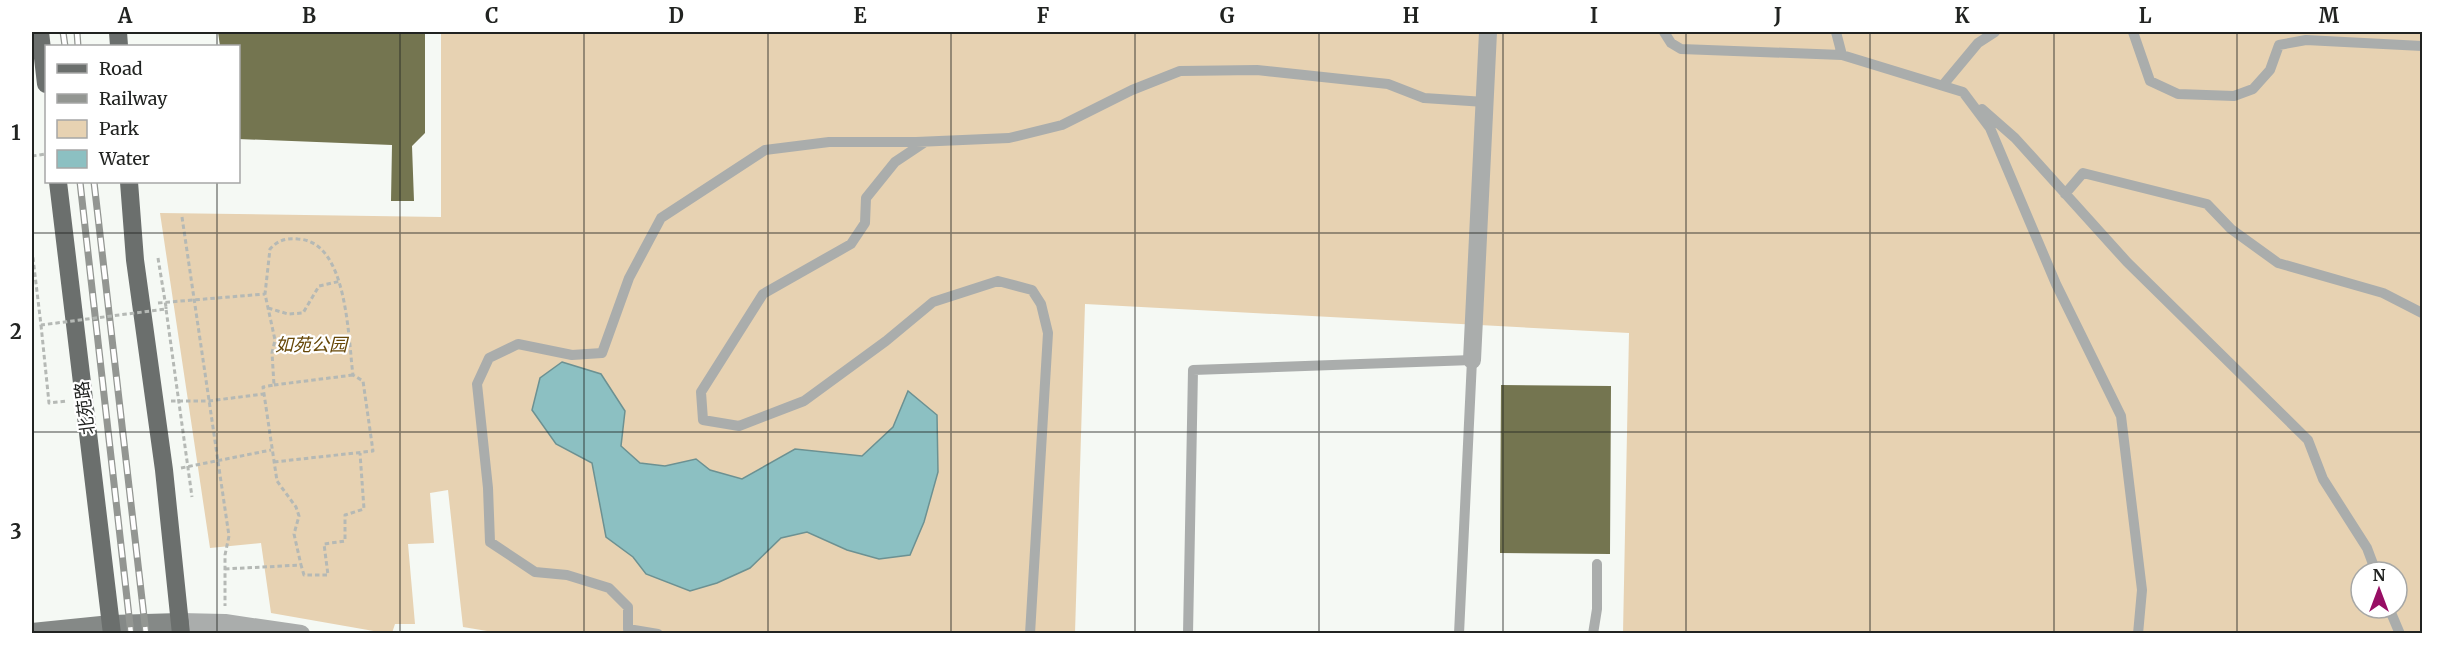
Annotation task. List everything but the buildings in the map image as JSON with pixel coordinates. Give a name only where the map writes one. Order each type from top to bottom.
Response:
[{"type":"main road","points":[[40,32],[45,75]]},
{"type":"main road","name":"北苑路","points":[[58,183],[112,629]]},
{"type":"main road","points":[[129,183],[141,304],[164,470],[180,628]]},
{"type":"street","points":[[1472,360],[1488,32]]},
{"type":"street","points":[[32,632],[180,628],[225,623],[301,633]]},
{"type":"lane","points":[[1664,32],[1671,43],[1681,49],[1842,55],[1963,92],[2015,138],[2127,261],[2308,440],[2323,478],[2367,548],[2372,560]]},
{"type":"lane","points":[[1836,32],[1842,55]]},
{"type":"lane","points":[[1943,85],[1978,43],[1995,32]]},
{"type":"lane","points":[[2133,32],[2150,81],[2178,94],[2234,96],[2253,89],[2270,70],[2279,45],[2306,40],[2422,46]]},
{"type":"lane","points":[[658,633],[628,629],[628,607],[609,588],[567,574],[535,572],[490,542],[488,488],[477,384],[489,358],[518,344],[572,356],[602,353],[629,278],[661,218],[765,150],[829,142],[926,142],[1009,138],[1062,125],[1132,90],[1180,71],[1257,70],[1388,84],[1424,98],[1485,102]]},
{"type":"lane","points":[[1963,92],[1990,128],[2056,284],[2121,416],[2142,590],[2138,633]]},
{"type":"lane","points":[[926,142],[895,162],[866,198],[865,223],[851,244],[763,294],[701,392],[703,420],[739,426],[804,400],[886,341],[933,302],[998,281],[1032,290],[1041,304],[1048,333],[1030,633]]},
{"type":"lane","points":[[2065,194],[2083,173],[2207,204],[2230,230],[2278,263],[2383,293],[2422,313]]},
{"type":"lane","points":[[1188,633],[1193,370],[1472,360],[1459,633]]},
{"type":"lane","points":[[1593,633],[1597,609],[1597,564]]},
{"type":"path","points":[[182,217],[229,536],[225,569],[225,623]]},
{"type":"path","points":[[274,385],[272,352],[275,340],[265,294],[270,249],[286,238],[305,239],[329,256],[341,281],[353,375]]},
{"type":"path","points":[[32,250],[49,403]]},
{"type":"path","points":[[158,258],[192,497]]},
{"type":"path","points":[[268,308],[288,314],[303,313],[319,286],[341,281]]},
{"type":"path","points":[[141,304],[265,294]]},
{"type":"path","points":[[41,325],[166,308]]},
{"type":"path","points":[[274,462],[373,451],[363,381],[353,375],[263,387],[272,450],[277,482],[296,507],[299,516],[294,534],[304,575],[328,574],[324,544],[345,541],[345,515],[364,509],[360,453]]},
{"type":"path","points":[[154,400],[209,401],[264,394]]},
{"type":"path","points":[[164,470],[272,450]]},
{"type":"path","points":[[225,569],[301,565]]},
{"type":"green space","name":"如苑公园","points":[[441,32],[2422,32],[2422,633],[1623,633],[1629,333],[1085,304],[1075,633],[505,634],[463,627],[448,490],[430,493],[434,543],[408,544],[415,624],[395,624],[392,633],[385,633],[271,613],[261,543],[210,548],[160,213],[441,217]]},
{"type":"water","points":[[562,362],[601,374],[625,411],[621,446],[640,463],[665,466],[696,459],[710,470],[742,479],[795,449],[862,456],[893,427],[908,391],[937,415],[938,472],[924,522],[910,555],[879,559],[847,550],[807,532],[781,538],[750,568],[717,583],[690,591],[646,574],[633,557],[606,537],[592,463],[556,444],[532,410],[540,378]]},
{"type":"railway","points":[[63,32],[65,45]]},
{"type":"railway","points":[[77,32],[78,45]]},
{"type":"railway","points":[[80,183],[131,634]]},
{"type":"railway","points":[[94,183],[146,634]]}]
